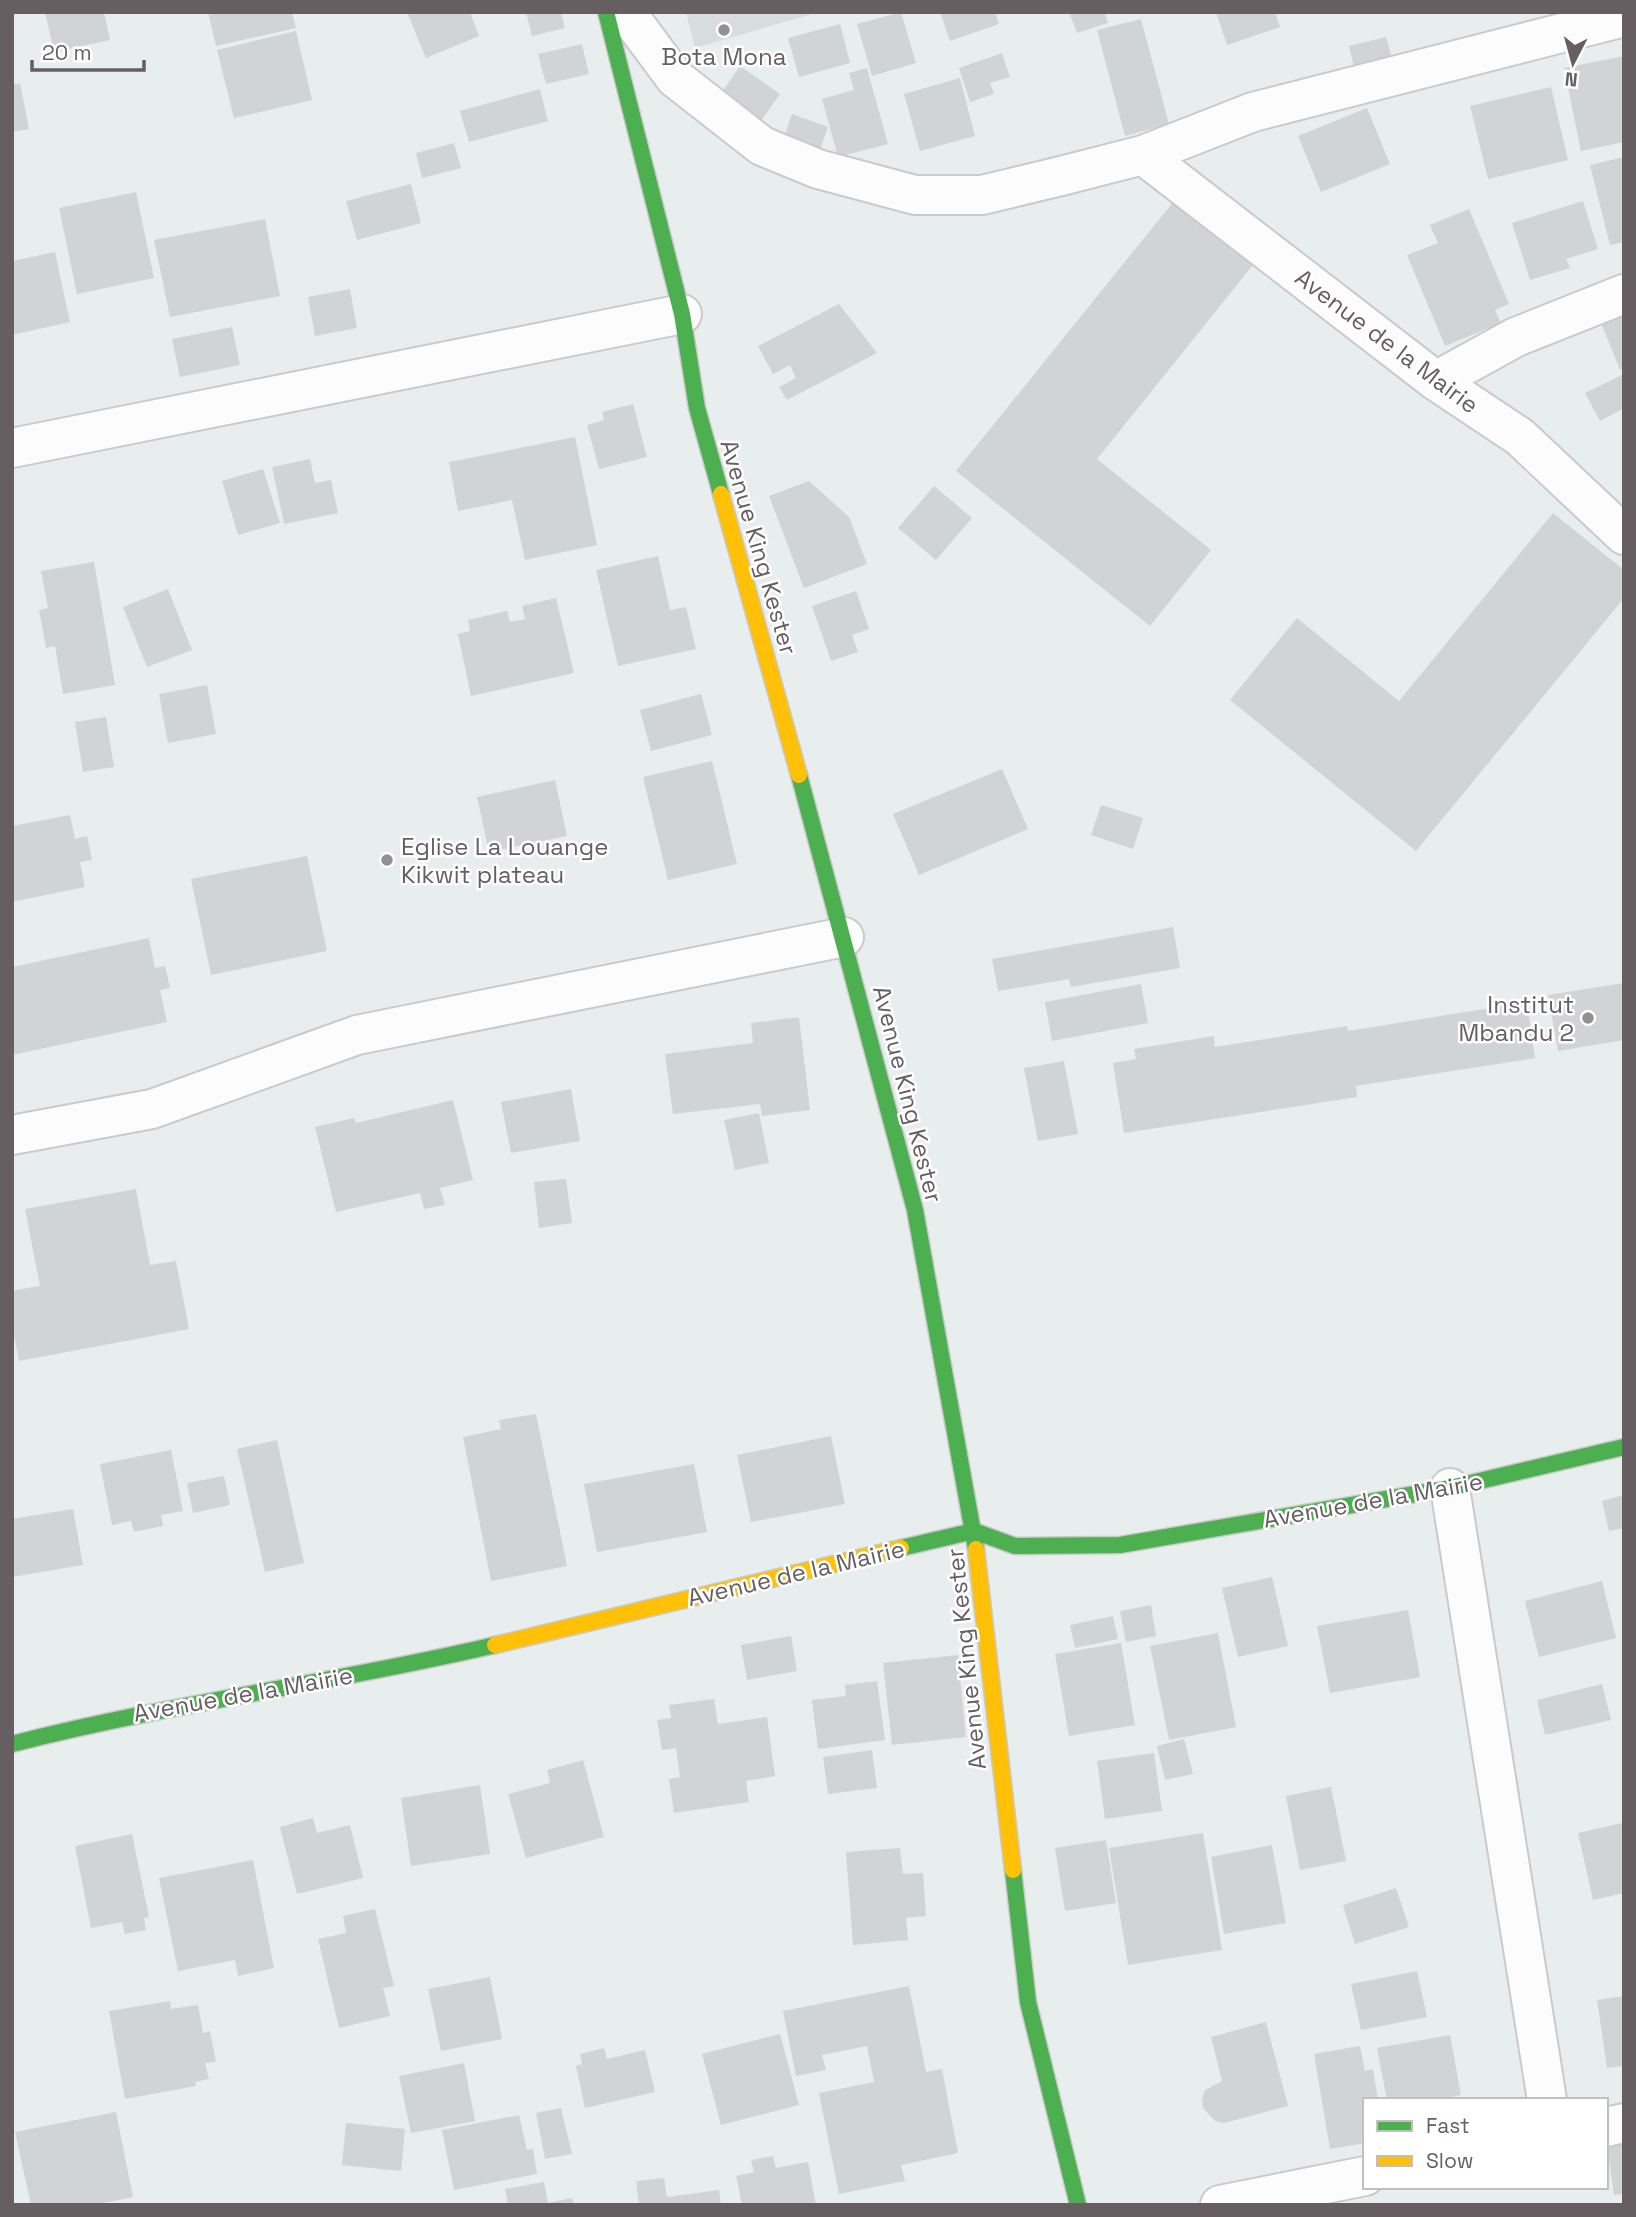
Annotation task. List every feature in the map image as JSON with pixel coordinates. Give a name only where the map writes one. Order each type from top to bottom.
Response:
[{"type":"street","name":"Avenue King Kester","points":[[606,12],[681,314],[697,408],[844,937],[915,1210],[974,1531],[1028,2002],[1078,2205]]},
{"type":"street","points":[[626,12],[675,78],[762,146],[818,169],[915,195],[982,195],[1143,155],[1253,112],[1606,17]]},
{"type":"street","name":"Avenue de la Mairie","points":[[1143,155],[1436,381],[1520,437],[1624,535]]},
{"type":"street","points":[[1436,381],[1516,337],[1624,294]]},
{"type":"street","points":[[12,448],[681,314]]},
{"type":"street","points":[[12,1135],[152,1109],[358,1035],[844,937]]},
{"type":"street","name":"Avenue de la Mairie","points":[[12,1744],[112,1718],[422,1662],[974,1531],[1015,1546],[1120,1545],[1450,1488],[1624,1447]]},
{"type":"street","points":[[1450,1488],[1547,2098]]},
{"type":"street","points":[[1220,2205],[1363,2176]]},
{"type":"shaded area","name":"Bota Mona","points":[[686,12],[819,12],[695,48]]},
{"type":"building","points":[[45,12],[104,12],[110,40],[54,52]]},
{"type":"building","points":[[208,12],[292,12],[296,28],[216,46]]},
{"type":"building","points":[[407,12],[470,12],[479,36],[426,58]]},
{"type":"building","points":[[526,12],[561,12],[565,28],[532,36]]},
{"type":"building","points":[[901,12],[916,63],[872,76],[857,24]]},
{"type":"building","points":[[940,12],[995,12],[999,24],[950,41]]},
{"type":"building","points":[[1069,12],[1105,12],[1108,23],[1077,33]]},
{"type":"building","points":[[1216,12],[1275,12],[1280,27],[1227,45]]},
{"type":"building","points":[[1141,19],[1169,124],[1125,136],[1097,30]]},
{"type":"building","points":[[840,24],[850,63],[799,77],[788,38]]},
{"type":"building","points":[[296,31],[312,100],[234,118],[217,50]]},
{"type":"building","points":[[1386,37],[1393,62],[1355,72],[1349,46]]},
{"type":"building","points":[[582,44],[589,74],[546,84],[538,54]]},
{"type":"building","points":[[1002,53],[1010,77],[990,83],[994,94],[970,102],[959,68]]},
{"type":"building","points":[[1624,56],[1624,142],[1581,151],[1564,68]]},
{"type":"building","points":[[740,66],[780,94],[761,121],[721,93]]},
{"type":"building","points":[[867,68],[888,144],[838,157],[822,99],[854,90],[849,73]]},
{"type":"building","points":[[960,78],[975,136],[920,151],[904,94]]},
{"type":"building","points":[[20,83],[29,129],[12,132],[12,85]]},
{"type":"building","points":[[1551,87],[1568,160],[1488,179],[1470,106]]},
{"type":"building","points":[[540,89],[548,121],[469,142],[460,111]]},
{"type":"building","points":[[1367,108],[1390,164],[1321,192],[1298,136]]},
{"type":"building","points":[[792,114],[828,127],[818,155],[782,142]]},
{"type":"building","points":[[454,143],[461,168],[422,178],[416,153]]},
{"type":"building","points":[[1624,157],[1624,242],[1610,245],[1590,165]]},
{"type":"building","points":[[411,184],[421,223],[357,240],[346,201]]},
{"type":"building","points":[[136,192],[154,278],[77,294],[59,208]]},
{"type":"building","points":[[1174,201],[1253,265],[1097,459],[1211,550],[1150,626],[956,471]]},
{"type":"building","points":[[1583,201],[1598,249],[1566,259],[1570,268],[1530,280],[1512,223]]},
{"type":"building","points":[[1469,209],[1509,304],[1495,310],[1501,323],[1445,346],[1407,255],[1438,243],[1430,225]]},
{"type":"building","points":[[265,219],[280,296],[170,317],[154,240]]},
{"type":"building","points":[[55,252],[70,322],[12,335],[12,261]]},
{"type":"building","points":[[350,289],[357,328],[315,336],[308,297]]},
{"type":"building","points":[[839,304],[877,353],[787,400],[779,387],[796,378],[790,365],[773,374],[758,346]]},
{"type":"building","points":[[1624,314],[1624,368],[1620,370],[1601,323]]},
{"type":"building","points":[[232,327],[240,365],[180,377],[172,339]]},
{"type":"building","points":[[1624,374],[1624,408],[1600,421],[1585,393]]},
{"type":"building","points":[[633,404],[647,457],[599,469],[587,425],[604,420],[602,412]]},
{"type":"building","points":[[575,437],[597,545],[525,560],[512,500],[458,511],[449,462]]},
{"type":"building","points":[[310,459],[315,483],[331,480],[338,513],[284,524],[272,467]]},
{"type":"building","points":[[263,469],[280,523],[238,535],[222,481]]},
{"type":"building","points":[[809,481],[849,517],[867,564],[804,588],[769,496]]},
{"type":"building","points":[[934,486],[972,518],[936,560],[898,528]]},
{"type":"building","points":[[1553,513],[1624,570],[1624,598],[1416,851],[1230,700],[1297,618],[1399,701]]},
{"type":"building","points":[[658,556],[670,610],[686,607],[696,649],[618,666],[596,570]]},
{"type":"building","points":[[94,562],[115,685],[63,694],[55,646],[46,648],[39,610],[48,608],[41,571]]},
{"type":"building","points":[[168,589],[192,650],[147,667],[123,607]]},
{"type":"building","points":[[856,591],[869,629],[852,635],[858,652],[831,661],[812,606]]},
{"type":"building","points":[[556,598],[574,673],[471,696],[458,634],[470,631],[468,620],[507,611],[510,622],[525,619],[522,606]]},
{"type":"building","points":[[207,685],[216,734],[168,743],[159,694]]},
{"type":"building","points":[[701,694],[712,735],[651,751],[640,710]]},
{"type":"building","points":[[106,717],[114,767],[83,772],[75,722]]},
{"type":"building","points":[[712,761],[737,864],[668,880],[643,777]]},
{"type":"building","points":[[1002,769],[1028,829],[919,875],[893,814]]},
{"type":"building","points":[[555,780],[567,836],[489,852],[477,797]]},
{"type":"building","points":[[1101,805],[1143,818],[1133,849],[1091,835]]},
{"type":"building","points":[[70,815],[75,839],[87,836],[92,860],[80,862],[85,887],[12,902],[12,826]]},
{"type":"building","points":[[307,856],[327,951],[211,975],[191,879]]},
{"type":"building","points":[[1173,927],[1180,968],[1071,987],[1069,979],[998,991],[992,959]]},
{"type":"building","points":[[149,938],[155,968],[165,966],[170,988],[160,990],[167,1022],[12,1055],[12,967]]},
{"type":"building","name":"Institut Mbandu 2","points":[[1624,983],[1624,1040],[1558,1051],[1548,995]]},
{"type":"building","points":[[1141,984],[1148,1023],[1052,1041],[1045,1002]]},
{"type":"building","points":[[1527,1002],[1535,1058],[1356,1086],[1357,1097],[1124,1133],[1113,1063],[1136,1059],[1134,1049],[1214,1036],[1215,1047],[1347,1026],[1348,1031]]},
{"type":"building","points":[[799,1017],[810,1110],[762,1116],[760,1104],[673,1114],[665,1054],[753,1043],[751,1023]]},
{"type":"building","points":[[1064,1061],[1078,1134],[1038,1141],[1024,1068]]},
{"type":"building","points":[[571,1089],[580,1141],[511,1153],[501,1102]]},
{"type":"building","points":[[453,1100],[473,1180],[440,1188],[445,1205],[424,1209],[420,1193],[336,1212],[315,1127],[354,1118],[356,1123]]},
{"type":"building","points":[[759,1113],[769,1163],[735,1170],[724,1120]]},
{"type":"building","points":[[566,1179],[572,1223],[539,1228],[534,1182]]},
{"type":"building","points":[[136,1189],[150,1265],[176,1261],[189,1329],[19,1361],[12,1324],[12,1291],[40,1286],[25,1209]]},
{"type":"building","points":[[536,1414],[567,1566],[491,1581],[463,1437],[501,1429],[499,1420]]},
{"type":"building","points":[[831,1436],[845,1504],[751,1522],[737,1455]]},
{"type":"building","points":[[277,1440],[304,1563],[265,1572],[237,1449]]},
{"type":"building","points":[[171,1450],[183,1511],[161,1515],[163,1526],[134,1532],[131,1521],[112,1525],[100,1464]]},
{"type":"building","points":[[694,1464],[707,1532],[597,1552],[584,1484]]},
{"type":"building","points":[[224,1476],[230,1505],[193,1513],[187,1483]]},
{"type":"building","points":[[1624,1495],[1624,1528],[1609,1531],[1602,1501]]},
{"type":"building","points":[[73,1509],[83,1565],[12,1577],[12,1519]]},
{"type":"building","points":[[1272,1577],[1288,1646],[1238,1657],[1222,1588]]},
{"type":"building","points":[[1602,1581],[1616,1638],[1539,1657],[1525,1601]]},
{"type":"building","points":[[1151,1605],[1156,1636],[1126,1642],[1120,1611]]},
{"type":"building","points":[[1408,1610],[1420,1677],[1330,1693],[1317,1626]]},
{"type":"building","points":[[1113,1616],[1118,1639],[1075,1648],[1070,1625]]},
{"type":"building","points":[[1218,1633],[1236,1727],[1169,1740],[1150,1646]]},
{"type":"building","points":[[791,1636],[797,1671],[747,1680],[741,1645]]},
{"type":"building","points":[[1121,1643],[1135,1725],[1069,1736],[1055,1654]]},
{"type":"building","points":[[958,1655],[966,1737],[892,1745],[883,1663]]},
{"type":"building","points":[[877,1681],[885,1740],[818,1749],[812,1700],[846,1696],[845,1685]]},
{"type":"building","points":[[1602,1684],[1611,1720],[1545,1735],[1537,1700]]},
{"type":"building","points":[[714,1699],[718,1724],[767,1717],[775,1776],[746,1781],[749,1802],[674,1813],[669,1779],[680,1777],[676,1748],[662,1750],[657,1720],[671,1718],[669,1705]]},
{"type":"building","points":[[1184,1739],[1193,1774],[1165,1780],[1157,1746]]},
{"type":"building","points":[[872,1750],[877,1788],[828,1794],[823,1757]]},
{"type":"building","points":[[1154,1753],[1162,1811],[1105,1819],[1097,1761]]},
{"type":"building","points":[[583,1760],[604,1837],[526,1858],[508,1794],[550,1783],[547,1770]]},
{"type":"building","points":[[480,1785],[490,1854],[411,1866],[401,1798]]},
{"type":"building","points":[[1331,1787],[1346,1861],[1300,1870],[1286,1796]]},
{"type":"building","points":[[313,1818],[317,1833],[350,1825],[363,1878],[297,1894],[280,1827]]},
{"type":"building","points":[[1622,1823],[1624,1893],[1593,1900],[1578,1833]]},
{"type":"building","points":[[1203,1833],[1222,1950],[1128,1965],[1109,1848]]},
{"type":"building","points":[[132,1834],[149,1917],[144,1918],[146,1930],[125,1934],[122,1922],[91,1928],[75,1846]]},
{"type":"building","points":[[1106,1840],[1116,1903],[1065,1911],[1055,1848]]},
{"type":"building","points":[[1272,1845],[1286,1923],[1224,1934],[1211,1857]]},
{"type":"building","points":[[900,1848],[903,1874],[923,1873],[926,1916],[906,1918],[908,1940],[853,1945],[846,1852]]},
{"type":"building","points":[[253,1860],[274,1968],[238,1976],[235,1960],[178,1971],[159,1878]]},
{"type":"building","points":[[1396,1888],[1409,1927],[1355,1944],[1343,1905]]},
{"type":"building","points":[[375,1909],[394,1986],[383,1988],[390,2016],[339,2028],[318,1939],[346,1933],[343,1916]]},
{"type":"building","points":[[1417,1971],[1427,2017],[1361,2030],[1351,1984]]},
{"type":"building","points":[[490,1977],[502,2039],[441,2051],[428,1989]]},
{"type":"building","points":[[909,1986],[926,2072],[942,2069],[958,2153],[901,2165],[905,2181],[839,2194],[819,2093],[874,2082],[867,2046],[822,2055],[826,2070],[796,2076],[783,2011]]},
{"type":"building","points":[[1624,1996],[1624,2066],[1607,2068],[1597,2000]]},
{"type":"building","points":[[170,2001],[171,2009],[198,2005],[203,2033],[210,2031],[216,2062],[205,2063],[209,2079],[195,2082],[196,2086],[125,2099],[109,2011]]},
{"type":"building","points":[[1266,2022],[1288,2106],[1224,2123],[1215,2121],[1203,2108],[1202,2099],[1205,2090],[1222,2081],[1211,2037]]},
{"type":"building","points":[[780,2034],[799,2105],[721,2125],[702,2054]]},
{"type":"building","points":[[1450,2035],[1461,2095],[1445,2098],[1387,2098],[1377,2048]]},
{"type":"building","points":[[1360,2046],[1365,2071],[1373,2069],[1378,2098],[1363,2098],[1363,2143],[1330,2149],[1314,2054]]},
{"type":"building","points":[[604,2048],[607,2059],[645,2050],[655,2092],[585,2108],[576,2066],[582,2064],[580,2054]]},
{"type":"building","points":[[464,2063],[475,2121],[411,2133],[399,2076]]},
{"type":"building","points":[[561,2108],[572,2154],[545,2159],[536,2113]]},
{"type":"building","points":[[116,2112],[133,2197],[94,2205],[31,2205],[15,2132]]},
{"type":"building","points":[[519,2115],[527,2150],[533,2149],[537,2174],[454,2190],[442,2130]]},
{"type":"building","points":[[346,2123],[405,2129],[401,2171],[342,2165]]},
{"type":"building","points":[[1624,2138],[1624,2194],[1614,2195],[1608,2140]]},
{"type":"building","points":[[773,2156],[776,2168],[808,2162],[816,2205],[742,2205],[736,2176],[754,2172],[751,2160]]},
{"type":"building","points":[[664,2178],[667,2197],[719,2190],[721,2205],[639,2205],[636,2181]]},
{"type":"building","points":[[544,2182],[548,2203],[572,2198],[574,2205],[508,2205],[505,2189]]},
{"type":"traffic: fast","points":[[606,12],[682,314],[697,408],[721,494]]},
{"type":"traffic: fast","points":[[799,775],[915,1210],[976,1549]]},
{"type":"traffic: fast","points":[[901,1548],[974,1531],[1015,1546],[1120,1545],[1450,1488],[1624,1447]]},
{"type":"traffic: fast","points":[[12,1744],[132,1717],[495,1645]]},
{"type":"traffic: fast","points":[[1013,1870],[1028,2002],[1078,2205]]},
{"type":"traffic: slow","points":[[721,494],[799,775]]},
{"type":"traffic: slow","points":[[495,1645],[901,1548]]},
{"type":"traffic: slow","points":[[976,1549],[1013,1870]]},
{"type":"place","name":"Bota Mona","points":[[724,30]]},
{"type":"place","name":"Eglise La Louange Kikwit plateau","points":[[387,860]]},
{"type":"place","name":"Institut Mbandu 2","points":[[1588,1018]]}]
